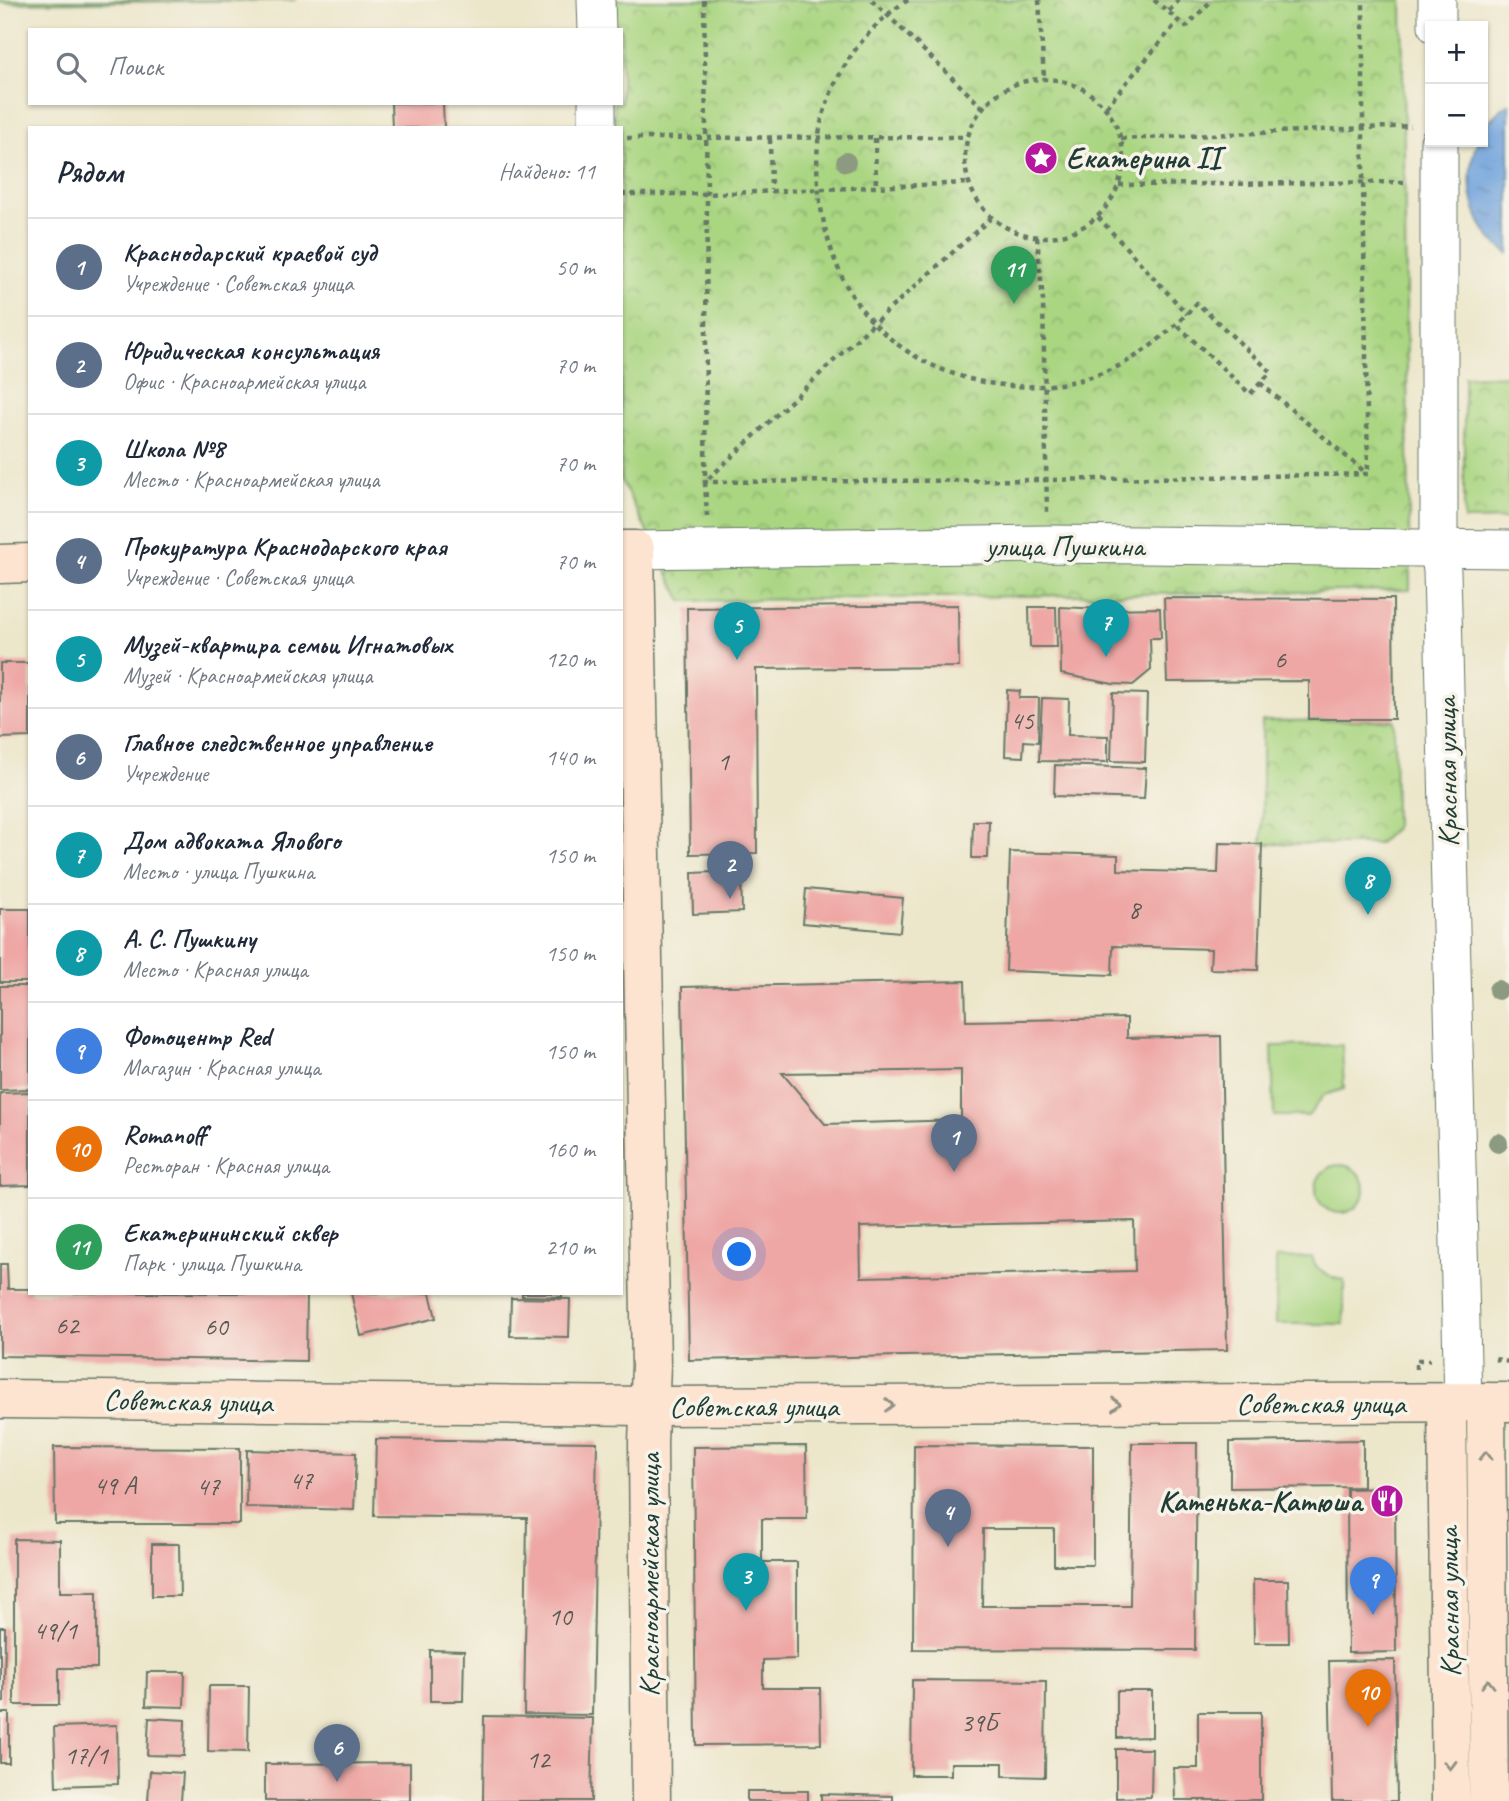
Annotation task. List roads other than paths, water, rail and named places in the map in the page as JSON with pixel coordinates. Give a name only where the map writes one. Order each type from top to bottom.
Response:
[{"type":"street","points":[[596,0],[597,28]]},
{"type":"street","points":[[1437,0],[1437,21]]},
{"type":"street","points":[[597,105],[597,126]]},
{"type":"street","name":"Красная улица","points":[[1431,147],[1440,182],[1439,550],[1476,1402],[1489,1801]]},
{"type":"street","name":"улица Пушкина","points":[[628,550],[1049,544],[1509,549]]},
{"type":"street","name":"Красноармейская улица","points":[[628,550],[651,1365],[651,1801]]},
{"type":"street","points":[[0,564],[28,563]]},
{"type":"street","name":"Советская улица","points":[[0,1399],[649,1406],[1476,1402]]},
{"type":"street","name":"Красная улица","points":[[1451,1801],[1476,1402]]},
{"type":"water","points":[[1509,103],[1509,254],[1486,232],[1478,218],[1471,188],[1476,147],[1488,147],[1488,125]]},
{"type":"place","name":"Екатерина II","points":[[1041,158]]},
{"type":"place","name":"Екатерининский сквер","points":[[1014,304]]},
{"type":"place","name":"Дом адвоката Ялового","points":[[1106,657]]},
{"type":"place","name":"Музей-квартира семьи Игнатовых","points":[[737,660]]},
{"type":"place","name":"Юридическая консультация","points":[[730,899]]},
{"type":"place","name":"А. С. Пушкину","points":[[1368,915]]},
{"type":"place","name":"Краснодарский краевой суд","points":[[954,1172]]},
{"type":"place","name":"Катенька-Катюша","points":[[1387,1501]]},
{"type":"place","name":"Прокуратура Краснодарского края","points":[[948,1547]]},
{"type":"place","name":"Школа №8","points":[[746,1611]]},
{"type":"place","name":"Фотоцентр Red","points":[[1373,1615]]},
{"type":"place","name":"Romanoff","points":[[1368,1727]]},
{"type":"place","name":"Главное следственное управление","points":[[337,1782]]}]
